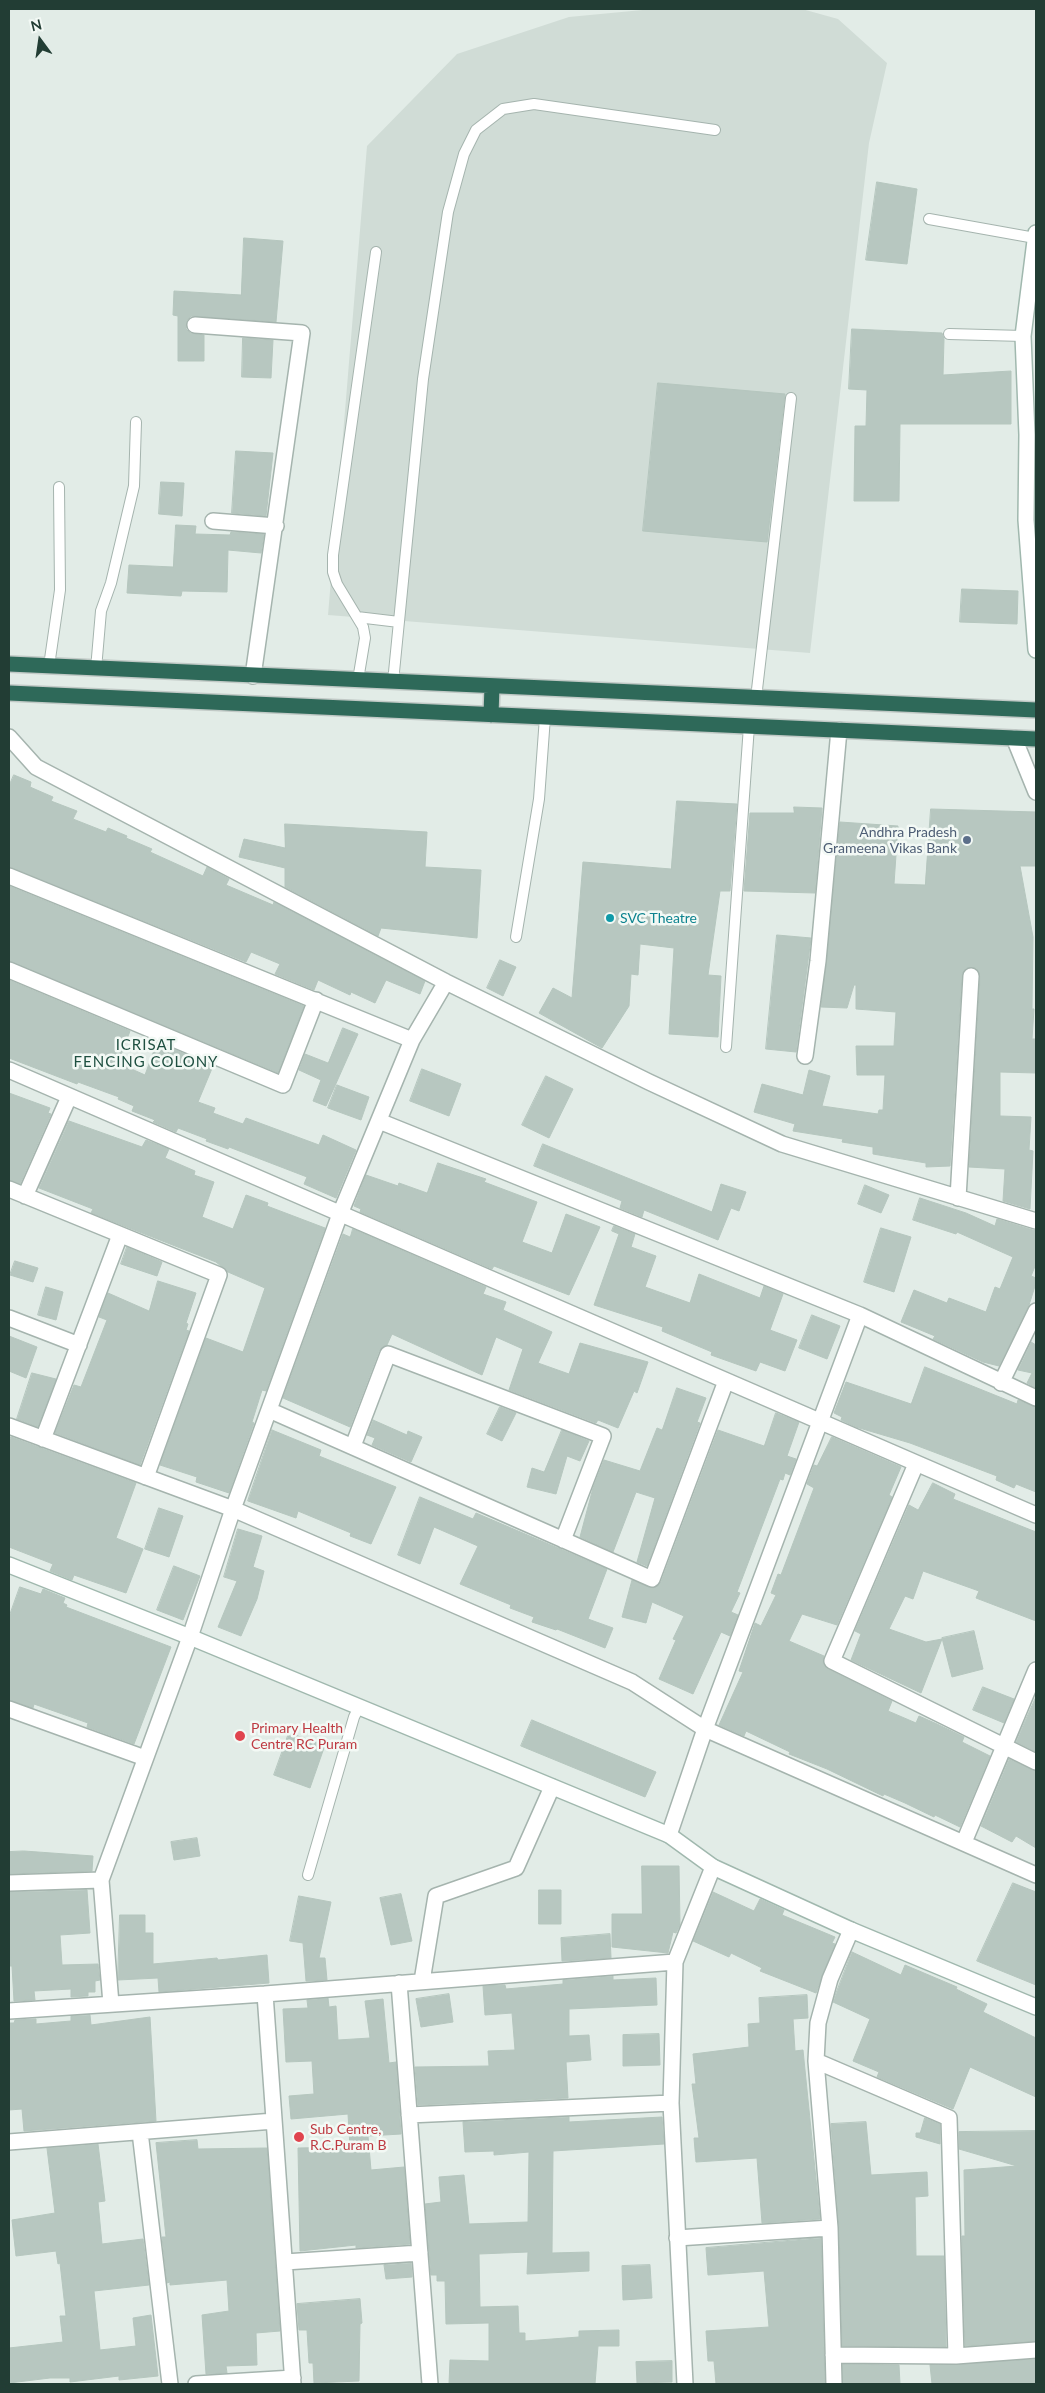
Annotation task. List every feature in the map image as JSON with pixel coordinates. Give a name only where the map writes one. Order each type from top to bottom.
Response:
[{"type":"highway","points":[[9,664],[1036,710]]},
{"type":"highway","points":[[491,715],[492,686]]},
{"type":"highway","points":[[9,693],[1036,739]]},
{"type":"street","points":[[1036,236],[1023,336],[1032,435],[1031,520],[1036,650]]},
{"type":"street","points":[[195,325],[302,333],[276,526],[253,676]]},
{"type":"street","points":[[213,521],[276,526]]},
{"type":"street","points":[[805,1056],[818,961],[839,730]]},
{"type":"street","points":[[9,737],[36,768],[446,982],[649,1082],[782,1144],[1036,1221]]},
{"type":"street","points":[[1014,738],[1036,792]]},
{"type":"street","points":[[9,876],[412,1040]]},
{"type":"street","points":[[9,970],[283,1085],[316,1000]]},
{"type":"street","points":[[958,1198],[971,976]]},
{"type":"street","points":[[111,2004],[101,1880],[190,1637],[233,1509],[340,1214],[412,1040],[446,982]]},
{"type":"street","points":[[9,1070],[1036,1515]]},
{"type":"street","points":[[25,1196],[69,1097]]},
{"type":"street","points":[[380,1121],[860,1315],[1036,1398]]},
{"type":"street","points":[[9,1189],[219,1275],[146,1476]]},
{"type":"street","points":[[43,1439],[120,1235]]},
{"type":"street","points":[[669,1835],[705,1729],[860,1315]]},
{"type":"street","points":[[9,1318],[78,1345]]},
{"type":"street","points":[[1001,1383],[1035,1319]]},
{"type":"street","points":[[353,1446],[388,1354],[603,1436],[563,1540]]},
{"type":"street","points":[[269,1410],[652,1579],[726,1381]]},
{"type":"street","points":[[9,1426],[233,1509],[632,1682],[705,1729],[1036,1875]]},
{"type":"street","points":[[916,1464],[832,1661],[1005,1749],[1036,1762]]},
{"type":"street","points":[[9,1565],[359,1706],[669,1835],[713,1867],[851,1930],[1036,2007]]},
{"type":"street","points":[[964,1842],[1005,1749],[1036,1670]]},
{"type":"street","points":[[9,1708],[145,1758]]},
{"type":"street","points":[[422,1981],[436,1896],[516,1868],[552,1787]]},
{"type":"street","points":[[685,2384],[671,2103],[675,1962],[713,1867]]},
{"type":"street","points":[[9,1883],[101,1880]]},
{"type":"street","points":[[834,2384],[830,2228],[816,2061],[818,2023],[830,1979],[851,1930]]},
{"type":"street","points":[[9,2010],[265,1994],[675,1962]]},
{"type":"street","points":[[399,1983],[430,2384]]},
{"type":"street","points":[[196,2384],[293,2381],[265,1994]]},
{"type":"street","points":[[816,2061],[949,2118],[956,2356]]},
{"type":"street","points":[[409,2115],[671,2103]]},
{"type":"street","points":[[9,2142],[274,2122]]},
{"type":"street","points":[[140,2132],[170,2384]]},
{"type":"street","points":[[677,2238],[830,2228]]},
{"type":"street","points":[[285,2262],[420,2253]]},
{"type":"street","points":[[833,2355],[956,2356],[1036,2350]]},
{"type":"lane","points":[[394,682],[423,379],[448,212],[464,154],[476,130],[503,109],[534,104],[715,130]]},
{"type":"lane","points":[[929,219],[1036,236]]},
{"type":"lane","points":[[358,680],[365,638],[363,627],[337,584],[334,572],[334,555],[376,252]]},
{"type":"lane","points":[[949,334],[1023,336]]},
{"type":"lane","points":[[756,698],[791,398]]},
{"type":"lane","points":[[96,669],[101,611],[111,583],[134,486],[136,422]]},
{"type":"lane","points":[[49,666],[60,590],[59,486]]},
{"type":"lane","points":[[357,617],[399,622]]},
{"type":"lane","points":[[516,937],[539,799],[545,717]]},
{"type":"lane","points":[[726,1047],[749,726]]},
{"type":"lane","points":[[308,1875],[354,1717],[359,1706]]},
{"type":"shaded area","points":[[653,9],[802,9],[838,19],[887,63],[869,143],[810,653],[328,615],[367,146],[457,54],[569,17]]},
{"type":"building","points":[[877,182],[917,189],[907,264],[866,260]]},
{"type":"building","points":[[244,238],[283,241],[276,322],[191,316],[187,320],[186,329],[190,333],[204,335],[204,361],[178,361],[178,316],[173,315],[174,291],[241,295]]},
{"type":"building","points":[[852,329],[942,333],[944,339],[943,375],[1011,371],[1011,424],[900,424],[899,501],[854,501],[855,426],[866,426],[867,390],[849,389]]},
{"type":"building","points":[[243,338],[273,340],[271,378],[242,377]]},
{"type":"building","points":[[658,383],[785,394],[767,542],[643,531]]},
{"type":"building","points":[[236,451],[273,453],[266,516],[232,513]]},
{"type":"building","points":[[161,482],[184,483],[182,516],[159,514]]},
{"type":"building","points":[[176,525],[196,526],[195,534],[230,535],[231,532],[264,534],[261,553],[228,550],[227,592],[182,591],[181,596],[127,593],[129,565],[173,567]]},
{"type":"building","points":[[962,589],[1018,591],[1017,624],[960,622]]},
{"type":"building","points":[[14,775],[31,782],[30,787],[53,797],[51,801],[77,811],[73,819],[106,832],[108,828],[127,836],[126,838],[152,849],[150,852],[203,876],[207,867],[229,879],[226,885],[273,905],[274,902],[425,981],[420,994],[386,980],[375,1003],[351,992],[350,995],[318,980],[314,990],[275,974],[280,964],[251,952],[246,962],[9,867],[9,786]]},
{"type":"building","points":[[677,801],[737,804],[730,891],[720,891],[708,975],[721,976],[718,1037],[669,1034],[674,948],[640,944],[638,975],[631,974],[629,1006],[602,1048],[539,1013],[553,988],[572,998],[583,862],[671,869]]},
{"type":"building","points":[[794,807],[822,808],[815,893],[744,891],[750,813],[794,813]]},
{"type":"building","points":[[931,809],[1036,812],[1036,866],[1020,866],[1033,937],[1032,1009],[1034,1009],[1032,1039],[1036,1039],[1036,1073],[1000,1072],[1000,1116],[1031,1117],[1029,1150],[1033,1151],[1030,1209],[1003,1201],[1005,1169],[969,1167],[980,977],[976,968],[966,968],[962,975],[950,1166],[926,1167],[926,1163],[873,1154],[873,1147],[842,1142],[843,1139],[793,1131],[795,1124],[754,1112],[762,1084],[803,1095],[809,1070],[830,1076],[822,1106],[878,1114],[879,1110],[883,1110],[885,1075],[857,1075],[856,1046],[894,1046],[896,1012],[856,1009],[856,985],[854,985],[847,1008],[821,1007],[840,822],[898,826],[894,884],[925,885]]},
{"type":"building","points":[[285,824],[427,832],[425,867],[481,870],[477,938],[381,928],[378,936],[285,887],[285,868],[239,857],[244,839],[285,848]]},
{"type":"building","points":[[9,886],[304,1006],[278,1073],[9,961]]},
{"type":"building","points":[[777,935],[811,938],[796,1052],[766,1049]]},
{"type":"building","points":[[500,960],[516,967],[503,996],[487,988]]},
{"type":"building","points":[[9,980],[130,1031],[118,1063],[145,1075],[157,1042],[213,1066],[198,1102],[215,1108],[213,1113],[243,1124],[246,1118],[319,1145],[323,1135],[356,1150],[336,1198],[304,1184],[307,1177],[229,1147],[228,1149],[206,1141],[207,1139],[178,1128],[176,1132],[153,1122],[155,1120],[132,1111],[134,1106],[118,1099],[119,1097],[78,1082],[77,1084],[9,1058]]},
{"type":"building","points":[[343,1028],[358,1034],[326,1106],[313,1101],[321,1080],[299,1070],[305,1054],[328,1063]]},
{"type":"building","points":[[422,1069],[461,1084],[449,1116],[410,1101]]},
{"type":"building","points":[[546,1076],[573,1089],[549,1138],[522,1125]]},
{"type":"building","points":[[337,1085],[369,1097],[361,1120],[328,1108]]},
{"type":"building","points":[[9,1093],[50,1108],[48,1113],[51,1114],[20,1184],[9,1180]]},
{"type":"building","points":[[69,1121],[142,1147],[146,1140],[169,1149],[165,1158],[195,1171],[194,1175],[214,1182],[202,1217],[233,1229],[246,1195],[268,1203],[267,1206],[325,1228],[266,1391],[262,1390],[252,1422],[254,1423],[229,1493],[196,1482],[197,1477],[160,1465],[206,1338],[243,1352],[265,1288],[228,1272],[216,1262],[91,1213],[93,1209],[39,1188]]},
{"type":"building","points":[[543,1144],[712,1212],[721,1184],[746,1192],[739,1211],[731,1208],[718,1240],[644,1210],[642,1217],[620,1208],[622,1201],[534,1166]]},
{"type":"building","points":[[438,1163],[486,1179],[484,1182],[537,1202],[522,1242],[552,1253],[566,1214],[600,1227],[569,1295],[494,1266],[492,1269],[360,1212],[361,1209],[354,1206],[366,1175],[398,1186],[399,1183],[427,1193]]},
{"type":"building","points":[[865,1185],[889,1195],[881,1213],[858,1204]]},
{"type":"building","points":[[920,1198],[966,1213],[995,1226],[997,1219],[1036,1231],[1036,1264],[1031,1276],[1036,1278],[1036,1283],[1029,1305],[999,1366],[983,1362],[933,1339],[935,1336],[901,1322],[914,1290],[947,1303],[949,1298],[986,1312],[995,1287],[1000,1289],[1013,1257],[957,1232],[956,1234],[913,1220]]},
{"type":"building","points":[[614,1226],[635,1234],[631,1247],[656,1256],[645,1287],[690,1303],[699,1274],[760,1298],[764,1286],[783,1294],[770,1330],[797,1340],[785,1371],[760,1362],[756,1371],[711,1355],[712,1352],[662,1331],[663,1327],[594,1305],[619,1234],[612,1231]]},
{"type":"building","points":[[881,1228],[911,1237],[894,1292],[864,1282]]},
{"type":"building","points":[[353,1229],[486,1287],[483,1294],[506,1302],[503,1310],[552,1332],[538,1363],[569,1374],[580,1343],[648,1362],[637,1393],[634,1391],[618,1428],[598,1420],[596,1423],[509,1390],[523,1349],[496,1337],[482,1375],[392,1334],[387,1345],[379,1351],[350,1427],[283,1398],[343,1234],[350,1237]]},
{"type":"building","points":[[127,1247],[162,1262],[157,1276],[121,1264]]},
{"type":"building","points":[[15,1261],[38,1268],[33,1282],[10,1275]]},
{"type":"building","points":[[158,1281],[196,1293],[186,1323],[188,1324],[186,1330],[189,1331],[140,1465],[55,1433],[74,1385],[81,1387],[107,1320],[99,1317],[108,1293],[149,1311]]},
{"type":"building","points":[[46,1287],[63,1292],[56,1320],[38,1315]]},
{"type":"building","points":[[812,1315],[840,1326],[827,1359],[799,1348]]},
{"type":"building","points":[[9,1336],[37,1347],[26,1378],[9,1371]]},
{"type":"building","points":[[1031,1342],[1036,1345],[1036,1388],[1027,1383],[1032,1373],[1018,1370]]},
{"type":"building","points":[[925,1367],[1017,1404],[1018,1400],[1036,1407],[1036,1492],[1016,1484],[1014,1488],[996,1480],[997,1476],[910,1443],[856,1427],[841,1420],[842,1417],[834,1413],[846,1382],[911,1404]]},
{"type":"building","points":[[32,1373],[56,1379],[38,1427],[17,1419]]},
{"type":"building","points":[[677,1388],[706,1398],[697,1422],[700,1423],[647,1566],[637,1562],[655,1498],[636,1492],[613,1552],[580,1537],[593,1488],[604,1460],[640,1471],[657,1428],[662,1430]]},
{"type":"building","points":[[500,1407],[516,1413],[502,1441],[487,1434]]},
{"type":"building","points":[[776,1413],[799,1422],[787,1456],[796,1459],[790,1475],[785,1473],[783,1480],[780,1479],[737,1592],[740,1593],[731,1612],[738,1615],[730,1636],[721,1632],[693,1694],[659,1679],[676,1640],[673,1639],[684,1616],[652,1602],[646,1623],[622,1617],[632,1580],[653,1588],[661,1582],[718,1430],[764,1446]]},
{"type":"building","points":[[373,1420],[407,1435],[408,1431],[422,1437],[411,1462],[372,1445],[375,1438],[367,1435]]},
{"type":"building","points":[[272,1430],[321,1450],[319,1456],[396,1487],[371,1544],[350,1536],[351,1533],[298,1511],[296,1518],[248,1501]]},
{"type":"building","points":[[562,1430],[589,1441],[580,1461],[567,1456],[556,1494],[527,1487],[532,1468],[544,1472]]},
{"type":"building","points":[[11,1437],[136,1483],[116,1538],[143,1549],[126,1593],[74,1575],[72,1580],[50,1571],[53,1564],[9,1547],[9,1442]]},
{"type":"building","points":[[832,1437],[901,1467],[889,1495],[892,1497],[837,1625],[802,1614],[789,1641],[824,1656],[823,1662],[828,1669],[892,1701],[888,1711],[916,1723],[919,1716],[964,1737],[962,1742],[990,1756],[960,1827],[884,1794],[883,1796],[827,1769],[789,1754],[790,1752],[746,1731],[744,1736],[719,1725],[743,1672],[739,1671],[755,1623],[761,1626],[776,1595],[771,1593],[778,1574],[781,1575],[814,1488],[807,1484],[814,1465],[817,1466]]},
{"type":"building","points":[[933,1483],[955,1494],[953,1499],[1036,1532],[1036,1621],[976,1598],[979,1591],[923,1571],[913,1599],[905,1596],[889,1629],[926,1642],[942,1639],[921,1693],[851,1660],[861,1634],[855,1631],[909,1505],[918,1510]]},
{"type":"building","points":[[420,1497],[473,1519],[476,1513],[607,1569],[588,1619],[613,1628],[605,1648],[557,1629],[532,1622],[534,1617],[510,1608],[511,1605],[460,1584],[478,1546],[434,1527],[420,1564],[398,1555]]},
{"type":"building","points":[[159,1508],[183,1516],[169,1557],[145,1549]]},
{"type":"building","points":[[238,1529],[262,1536],[253,1567],[264,1571],[257,1599],[241,1636],[218,1627],[237,1581],[224,1577]]},
{"type":"building","points":[[174,1566],[200,1576],[183,1620],[157,1610]]},
{"type":"building","points":[[20,1587],[41,1594],[43,1589],[65,1598],[63,1603],[67,1605],[66,1607],[171,1647],[134,1744],[87,1727],[88,1723],[34,1704],[33,1708],[9,1700],[9,1617]]},
{"type":"building","points":[[974,1631],[983,1669],[952,1677],[942,1638]]},
{"type":"building","points":[[983,1687],[1014,1699],[1004,1723],[973,1710]]},
{"type":"building","points":[[1036,1697],[1036,1752],[1016,1742]]},
{"type":"building","points":[[532,1720],[656,1772],[645,1797],[521,1746]]},
{"type":"building","points":[[289,1733],[325,1745],[310,1788],[274,1775]]},
{"type":"building","points":[[1009,1759],[1036,1771],[1036,1848],[1016,1836],[1012,1842],[981,1826]]},
{"type":"building","points":[[197,1838],[200,1856],[174,1860],[171,1842]]},
{"type":"building","points":[[24,1851],[93,1856],[92,1871],[9,1874],[9,1852]]},
{"type":"building","points":[[642,1866],[679,1866],[680,1925],[676,1933],[673,1932],[668,1953],[612,1947],[612,1914],[642,1914]]},
{"type":"building","points":[[1013,1883],[1036,1892],[1036,1985],[977,1961]]},
{"type":"building","points":[[87,1890],[90,1933],[60,1935],[62,1965],[98,1964],[100,1980],[95,1981],[95,1992],[88,1992],[88,1996],[71,1997],[71,1989],[34,1991],[35,2000],[14,2001],[12,1966],[9,1966],[9,1892]]},
{"type":"building","points":[[539,1890],[561,1890],[561,1924],[539,1924]]},
{"type":"building","points":[[713,1892],[754,1911],[760,1899],[784,1910],[782,1915],[835,1937],[832,1943],[835,1944],[816,1993],[760,1971],[762,1968],[731,1953],[729,1957],[693,1941]]},
{"type":"building","points":[[401,1894],[412,1941],[391,1945],[380,1898]]},
{"type":"building","points":[[299,1896],[331,1902],[319,1958],[325,1958],[327,1980],[306,1981],[303,1943],[290,1941]]},
{"type":"building","points":[[120,1915],[145,1915],[145,1933],[153,1933],[153,1964],[267,1955],[269,1983],[159,1992],[158,1978],[118,1980]]},
{"type":"building","points":[[610,1934],[611,1958],[562,1961],[561,1938]]},
{"type":"building","points":[[852,1952],[901,1975],[905,1965],[957,1987],[956,1989],[987,2004],[983,2012],[1036,2038],[1036,2097],[970,2067],[953,2109],[877,2077],[879,2072],[853,2061],[870,2019],[833,2002]]},
{"type":"building","points":[[613,1976],[613,1980],[656,1978],[657,2005],[569,2009],[569,2036],[589,2035],[591,2060],[566,2062],[568,2098],[418,2105],[415,2067],[489,2066],[488,2051],[515,2050],[512,2013],[485,2015],[483,1986],[505,1985],[506,1989],[563,1984],[563,1980]]},
{"type":"building","points":[[449,1994],[453,2022],[421,2027],[416,1999]]},
{"type":"building","points":[[807,1995],[808,2018],[793,2019],[795,2051],[803,2050],[820,2219],[762,2223],[757,2158],[696,2162],[694,2138],[699,2138],[692,2084],[696,2084],[693,2054],[749,2047],[748,2024],[760,2023],[759,1998]]},
{"type":"building","points":[[328,1998],[329,2007],[336,2006],[338,2040],[370,2038],[365,2001],[383,1999],[389,2063],[396,2062],[401,2134],[368,2136],[371,2170],[404,2167],[410,2244],[356,2248],[356,2245],[300,2251],[298,2148],[350,2147],[348,2114],[291,2119],[289,2096],[314,2094],[312,2061],[286,2062],[283,2009],[308,2008],[307,2000]]},
{"type":"building","points":[[90,2015],[91,2025],[150,2017],[156,2121],[24,2131],[22,2109],[9,2110],[9,2023],[14,2023],[15,2020],[36,2019],[36,2024],[71,2021],[71,2016]]},
{"type":"building","points":[[659,2034],[660,2065],[623,2066],[623,2035]]},
{"type":"building","points":[[569,2117],[569,2122],[662,2117],[664,2144],[553,2151],[552,2253],[589,2252],[589,2271],[527,2274],[528,2252],[479,2254],[480,2307],[518,2306],[519,2333],[525,2333],[525,2341],[579,2337],[579,2331],[619,2330],[619,2346],[598,2346],[595,2384],[449,2384],[450,2360],[489,2361],[489,2323],[446,2324],[445,2281],[437,2281],[437,2275],[431,2275],[425,2204],[441,2202],[439,2177],[464,2175],[469,2224],[528,2222],[529,2152],[494,2155],[494,2151],[465,2152],[463,2122]]},
{"type":"building","points":[[925,2118],[940,2124],[940,2144],[916,2137],[916,2133],[920,2133]]},
{"type":"building","points":[[866,2122],[871,2175],[927,2172],[928,2196],[915,2197],[916,2256],[944,2256],[946,2347],[842,2346],[839,2228],[831,2124]]},
{"type":"building","points":[[1036,2131],[1036,2341],[965,2346],[962,2256],[962,2236],[965,2236],[964,2170],[1017,2166],[959,2149],[959,2132]]},
{"type":"building","points":[[197,2140],[198,2149],[267,2148],[280,2331],[256,2333],[257,2365],[226,2366],[227,2373],[206,2374],[202,2315],[229,2311],[227,2280],[170,2285],[170,2282],[167,2283],[162,2237],[166,2237],[156,2143]]},
{"type":"building","points":[[98,2144],[105,2201],[98,2202],[102,2244],[143,2239],[149,2285],[94,2291],[100,2350],[136,2346],[133,2318],[151,2315],[158,2376],[119,2380],[119,2376],[70,2382],[70,2378],[50,2378],[9,2383],[9,2348],[63,2342],[60,2316],[66,2316],[60,2263],[58,2264],[56,2251],[16,2256],[12,2220],[55,2213],[47,2148]]},
{"type":"building","points":[[821,2238],[825,2384],[716,2384],[714,2361],[708,2361],[706,2331],[769,2327],[764,2271],[708,2275],[706,2248]]},
{"type":"building","points":[[411,2263],[412,2277],[386,2279],[384,2265]]},
{"type":"building","points":[[650,2265],[652,2298],[623,2300],[622,2266]]},
{"type":"building","points":[[360,2299],[362,2323],[360,2324],[359,2381],[314,2383],[313,2363],[309,2363],[307,2330],[299,2330],[297,2304]]},
{"type":"building","points":[[1036,2359],[1036,2384],[932,2384],[930,2365]]},
{"type":"building","points":[[672,2361],[672,2382],[637,2383],[636,2362]]},
{"type":"building","points":[[843,2364],[899,2365],[900,2384],[843,2384]]},
{"type":"place","name":"Andhra Pradesh Grameena Vikas Bank","points":[[967,840]]},
{"type":"place","name":"SVC Theatre","points":[[610,918]]},
{"type":"place","name":"Primary Health Centre RC Puram","points":[[240,1736]]},
{"type":"place","name":"Sub Centre, R.C.Puram B","points":[[299,2137]]},
{"type":"district","name":"ICRISAT FENCING COLONY","points":[[146,1054]]}]
